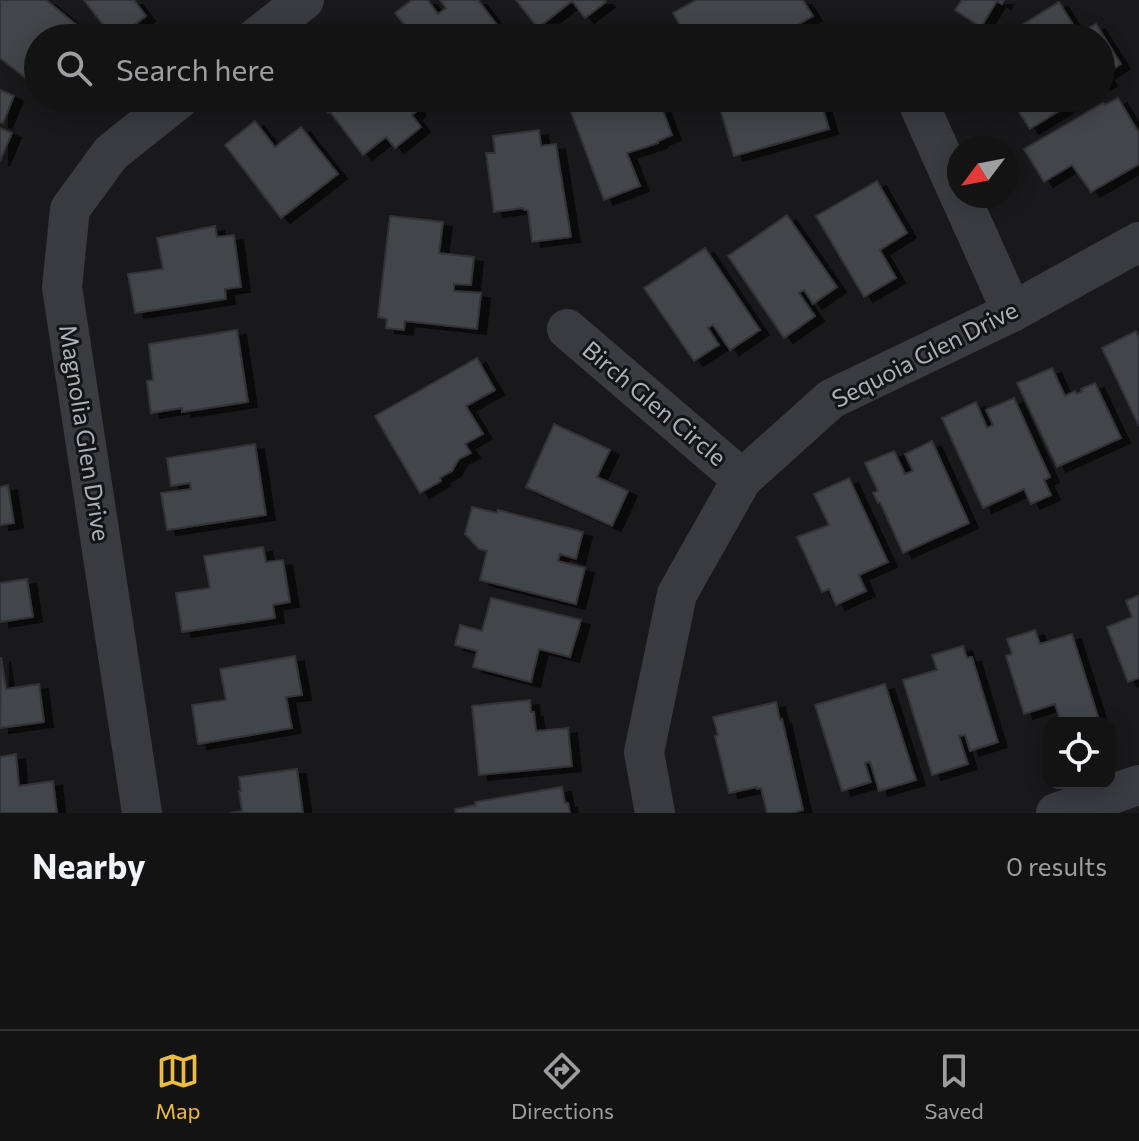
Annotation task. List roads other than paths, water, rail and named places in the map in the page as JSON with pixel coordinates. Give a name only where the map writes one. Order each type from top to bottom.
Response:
[{"type":"street","points":[[274,24],[304,0]]},
{"type":"street","name":"Magnolia Glen Drive","points":[[142,813],[62,287],[70,209],[111,153],[162,112]]},
{"type":"street","points":[[922,112],[947,168]]},
{"type":"street","points":[[965,208],[1012,312]]},
{"type":"street","name":"Sequoia Glen Drive","points":[[655,813],[644,752],[677,594],[742,479],[831,399],[1012,312],[1139,242]]},
{"type":"street","name":"Birch Glen Circle","points":[[567,329],[742,479]]},
{"type":"street","points":[[1056,813],[1139,785]]}]
